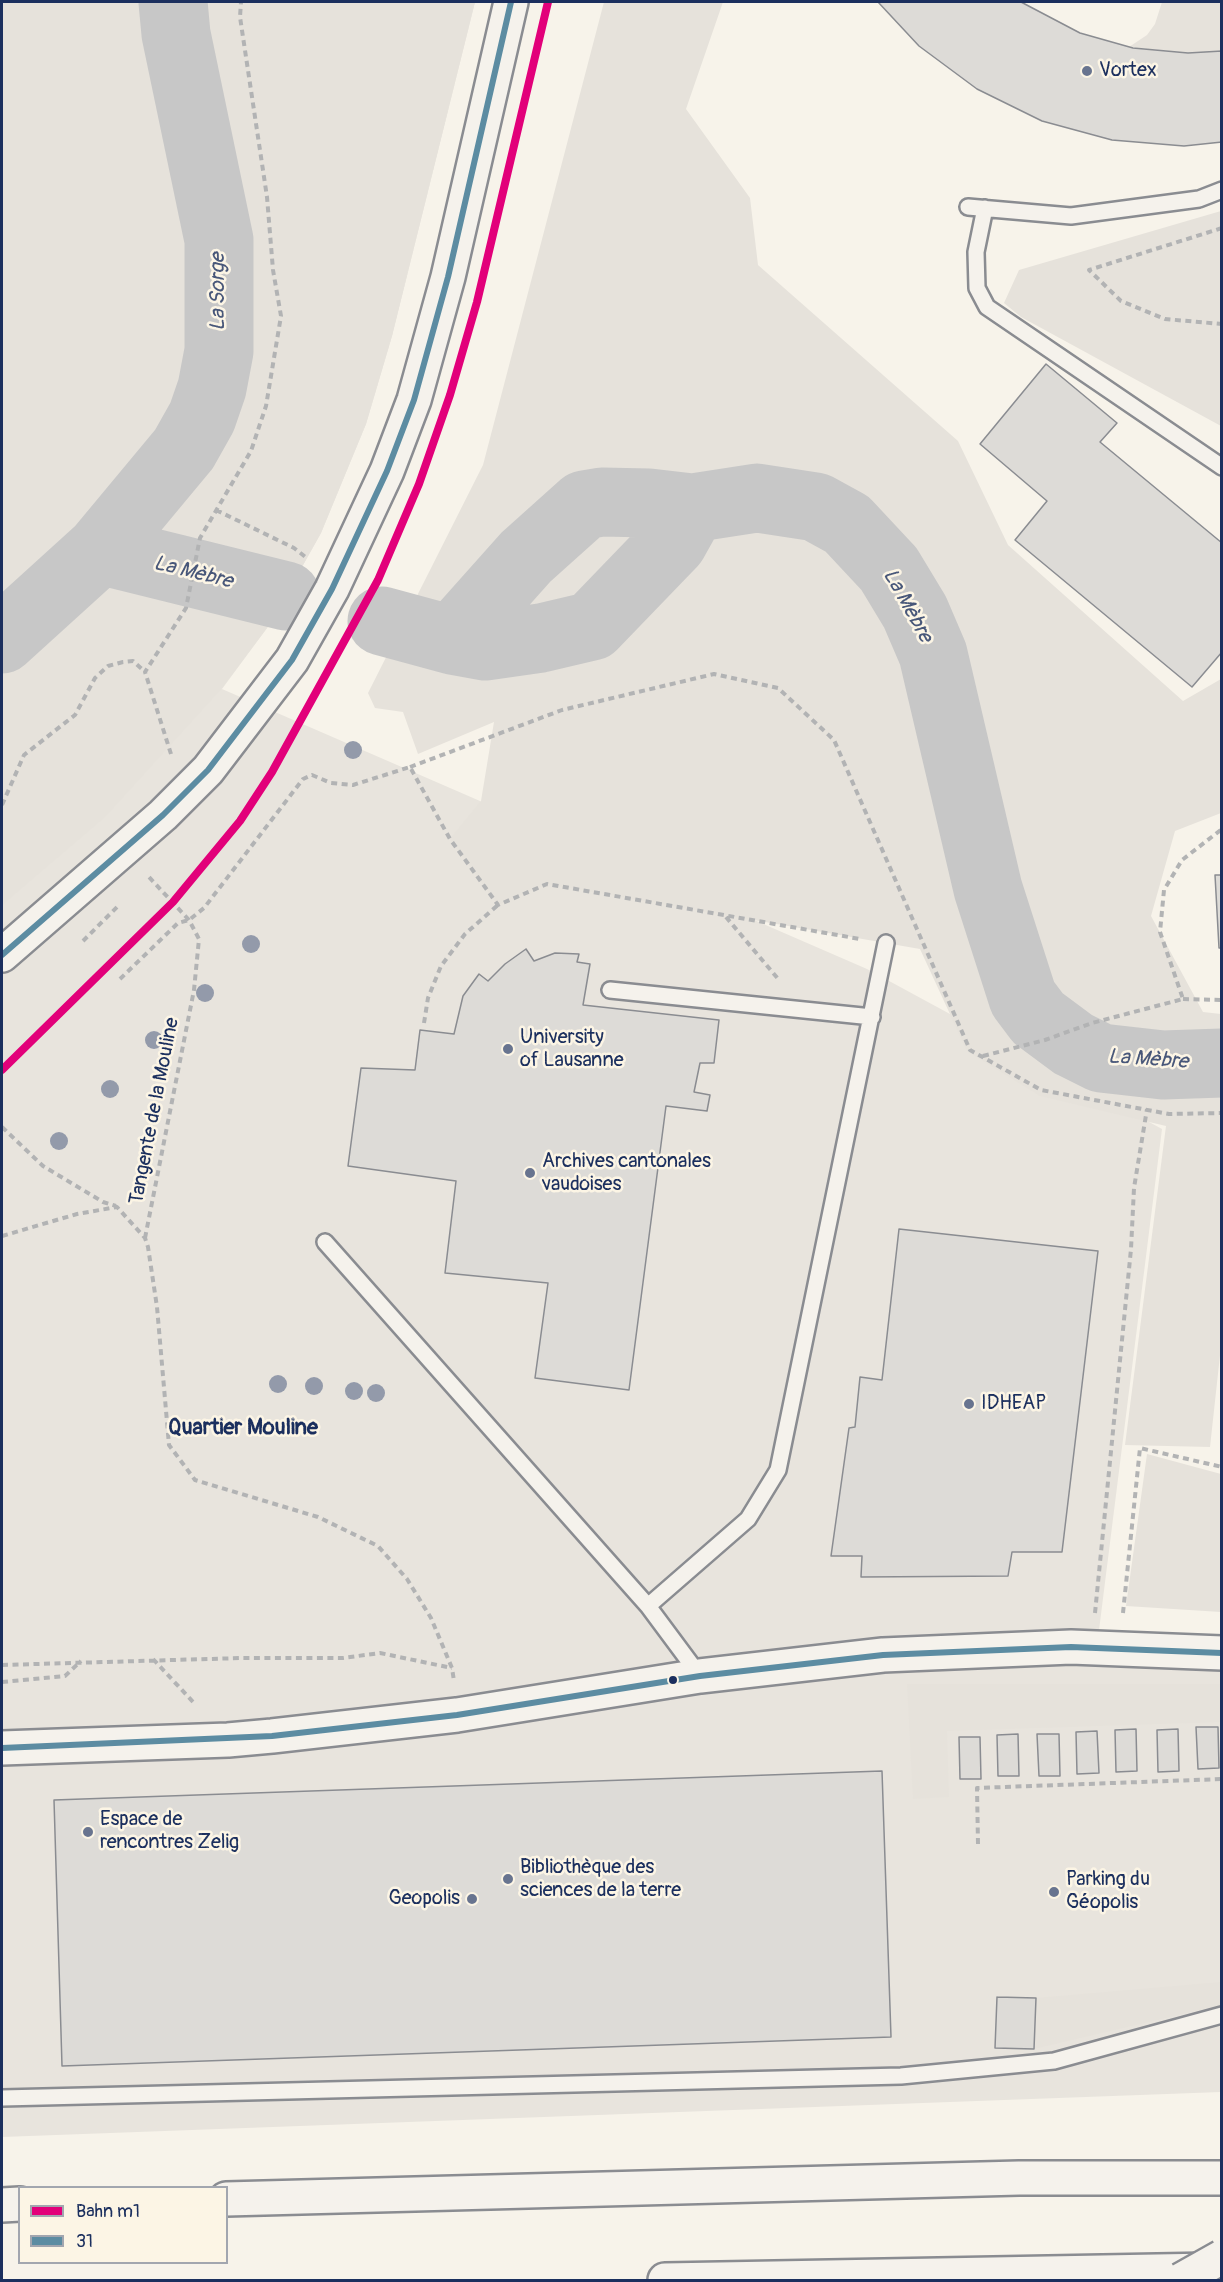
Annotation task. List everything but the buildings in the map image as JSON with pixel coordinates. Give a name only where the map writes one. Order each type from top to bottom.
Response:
[{"type":"main road","points":[[2,954],[163,815],[208,770],[292,660],[332,589],[387,471],[414,400],[448,277],[511,2]]},
{"type":"main road","points":[[2,1748],[228,1740],[457,1715],[700,1677],[883,1655],[1091,1648],[1221,1653]]},
{"type":"main road","points":[[228,2199],[1019,2178],[1221,2178]]},
{"type":"main road","points":[[2,2205],[18,2204]]},
{"type":"main road","points":[[1181,2280],[1221,2257]]},
{"type":"main road","points":[[665,2280],[1221,2270]]},
{"type":"lane","points":[[968,207],[1071,216],[1199,199],[1221,190]]},
{"type":"lane","points":[[985,208],[976,252],[977,288],[987,307],[1221,467]]},
{"type":"lane","points":[[648,1606],[748,1519],[778,1470],[886,943]]},
{"type":"lane","points":[[610,990],[872,1017]]},
{"type":"lane","points":[[325,1242],[648,1606],[700,1677]]},
{"type":"lane","points":[[2,2098],[901,2076],[1054,2061],[1221,2015]]},
{"type":"path","points":[[145,672],[186,608],[200,538],[251,451],[266,406],[281,316],[273,270],[267,197],[240,17],[241,2]]},
{"type":"path","points":[[1221,228],[1089,270],[1121,301],[1165,318],[1221,324]]},
{"type":"path","points":[[216,510],[294,548],[312,563]]},
{"type":"path","points":[[2,805],[24,755],[75,715],[95,678],[108,666],[133,661],[145,672],[172,759]]},
{"type":"path","points":[[120,979],[178,923],[189,920],[204,908],[234,872],[303,779],[312,775],[331,783],[353,785],[410,767],[562,710],[714,674],[778,688],[834,740],[923,948],[970,1050],[1041,1090],[1169,1114],[1221,1113]]},
{"type":"path","points":[[410,767],[450,839],[498,904]]},
{"type":"path","points":[[1183,999],[1160,932],[1164,890],[1182,860],[1221,829]]},
{"type":"path","points":[[140,885],[155,869]]},
{"type":"path","points":[[148,877],[189,920]]},
{"type":"path","points":[[424,1023],[428,998],[441,966],[465,934],[498,904],[547,884],[923,948]]},
{"type":"path","points":[[83,941],[123,901]]},
{"type":"path","points":[[726,916],[804,1010]]},
{"type":"path","name":"Tangente de la Mouline","points":[[145,1238],[194,990],[199,939],[189,920]]},
{"type":"path","points":[[984,1056],[1045,1040],[1092,1023],[1183,999],[1221,1000]]},
{"type":"path","points":[[1091,1648],[1131,1249],[1134,1188],[1147,1109]]},
{"type":"path","points":[[2,1127],[43,1166],[103,1202],[117,1206],[145,1238],[157,1307],[169,1445],[195,1480],[318,1517],[378,1546],[407,1579],[431,1618],[452,1668],[457,1715]]},
{"type":"path","points":[[2,1236],[77,1214],[117,1206]]},
{"type":"path","points":[[1124,1649],[1122,1600],[1140,1448],[1221,1467]]},
{"type":"path","points":[[2,1665],[153,1659],[343,1658],[380,1653],[452,1668]]},
{"type":"path","points":[[153,1659],[228,1740]]},
{"type":"path","points":[[2,1682],[65,1676],[81,1661]]},
{"type":"path","points":[[978,1844],[977,1788],[1221,1779]]},
{"type":"shaded area","name":"University of Lausanne","points":[[2,2],[475,2],[392,336],[366,424],[321,533],[270,624],[222,689],[867,969],[1162,1129],[1097,1646],[1221,1656],[1221,2092],[2,2137]]},
{"type":"shaded area","points":[[2,2],[475,2],[392,336],[366,424],[321,533],[270,624],[222,688],[105,817],[2,905]]},
{"type":"shaded area","points":[[604,2],[723,2],[686,109],[750,198],[758,265],[958,441],[1008,545],[1183,701],[1221,679],[1221,813],[1175,831],[1151,916],[1203,1012],[1221,1014],[1222,1337],[1210,1447],[1125,1445],[1166,1126],[1040,1096],[967,1051],[920,949],[547,884],[498,905],[450,839],[481,801],[494,722],[418,754],[403,712],[375,708],[368,693],[483,465]]},
{"type":"shaded area","points":[[1162,2],[1221,2],[1221,51],[1188,53],[1129,47],[1147,35],[1155,24]]},
{"type":"shaded area","points":[[1221,211],[1221,426],[1021,317],[1004,303],[1019,270]]},
{"type":"shaded area","points":[[1147,1454],[1221,1474],[1221,1612],[1126,1606]]},
{"type":"shaded area","points":[[907,1684],[1221,1684],[1221,1722],[947,1731],[949,1797],[913,1799]]},
{"type":"shaded area","points":[[1221,1982],[1221,2005],[1034,2049],[1036,1998]]},
{"type":"waterway","name":"La Sorge","points":[[2,639],[100,550],[184,449],[202,417],[212,388],[219,351],[219,240],[176,34],[173,2]]},
{"type":"waterway","name":"La Mèbre","points":[[382,621],[452,640],[526,557],[584,505],[602,502],[649,503],[692,508],[757,498],[816,507],[847,524],[889,569],[915,612],[933,654],[988,889],[1023,998],[1038,1018],[1073,1044],[1101,1058],[1163,1065],[1222,1063]]},
{"type":"waterway","points":[[452,640],[485,646],[541,638],[592,626],[673,542],[692,508]]},
{"type":"waterway","name":"La Mèbre","points":[[100,550],[286,596]]},
{"type":"rail line","name":"m1","points":[[2,1070],[173,902],[240,821],[272,772],[378,580],[419,484],[450,395],[477,302],[548,2]]},
{"type":"transit line","name":"31","points":[[2,955],[163,815],[208,770],[292,660],[332,589],[387,471],[414,400],[448,277],[511,2]]},
{"type":"transit line","name":"31","points":[[2,1748],[272,1736],[457,1715],[700,1676],[883,1655],[1071,1647],[1222,1653]]},
{"type":"place","name":"Vortex","points":[[1087,71]]},
{"type":"place","name":"University of Lausanne","points":[[508,1049]]},
{"type":"place","name":"Archives cantonales vaudoises","points":[[530,1173]]},
{"type":"place","name":"IDHEAP","points":[[969,1404]]},
{"type":"place","name":"Espace de rencontres Zelig","points":[[88,1832]]},
{"type":"place","name":"Bibliothèque des sciences de la terre","points":[[508,1879]]},
{"type":"place","name":"Parking du Géopolis","points":[[1054,1892]]},
{"type":"place","name":"Geopolis","points":[[472,1899]]},
{"type":"district","name":"Quartier Mouline","points":[[243,1428]]}]
